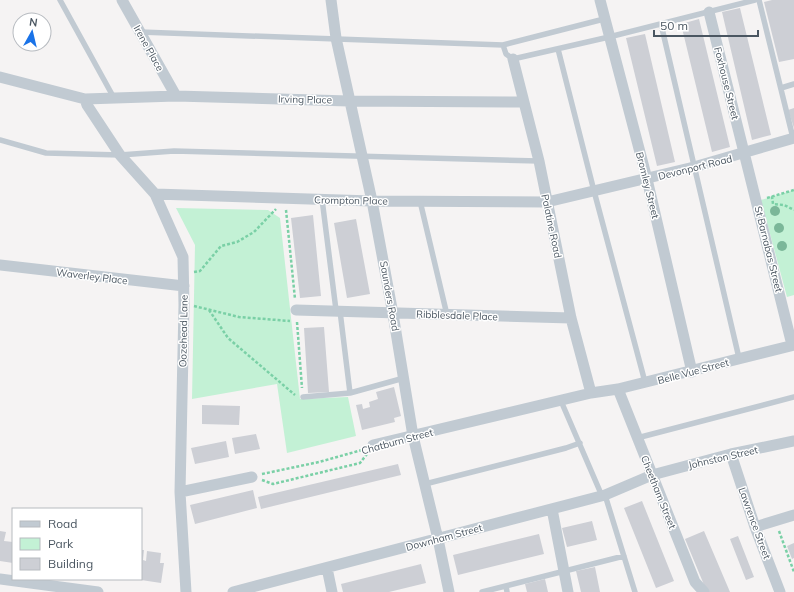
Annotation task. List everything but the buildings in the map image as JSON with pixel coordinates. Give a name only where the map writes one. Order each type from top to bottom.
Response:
[{"type":"street","name":"Irene Place","points":[[122,0],[176,96]]},
{"type":"street","name":"Saunders Road","points":[[332,0],[336,38],[372,201],[393,314],[413,436],[449,592]]},
{"type":"street","name":"Bromley Street","points":[[600,0],[647,179],[692,372]]},
{"type":"street","name":"Foxhouse Street","points":[[709,12],[745,154]]},
{"type":"street","name":"Palatine Road","points":[[513,59],[539,161],[571,318],[591,393]]},
{"type":"street","name":"Irving Place","points":[[0,78],[85,99],[176,96],[349,101],[524,102]]},
{"type":"street","name":"Oozehead Lane","points":[[85,99],[87,106],[120,155],[155,194],[183,257],[184,305],[180,492],[186,592]]},
{"type":"street","name":"Devonport Road","points":[[547,202],[694,168],[745,154],[794,138]]},
{"type":"street","name":"St Barnabas Street","points":[[745,154],[793,345]]},
{"type":"street","name":"Crompton Place","points":[[155,194],[372,201],[547,202]]},
{"type":"street","name":"Waverley Place","points":[[0,265],[184,281]]},
{"type":"street","name":"Ribblesdale Place","points":[[296,310],[571,318]]},
{"type":"street","name":"Belle Vue Street","points":[[591,393],[618,389],[692,372],[793,345]]},
{"type":"street","name":"Cheetham Street","points":[[618,389],[695,582],[704,592]]},
{"type":"street","name":"Chatburn Street","points":[[373,445],[591,393]]},
{"type":"street","name":"Johnston Street","points":[[652,475],[731,454],[794,441]]},
{"type":"street","name":"Lawrence Street","points":[[731,454],[755,527],[779,592]]},
{"type":"street","name":"Downham Street","points":[[233,592],[604,496],[652,475]]},
{"type":"street","points":[[180,492],[252,477]]},
{"type":"street","points":[[552,509],[568,592]]},
{"type":"street","points":[[755,527],[794,515]]},
{"type":"street","points":[[327,568],[332,592]]},
{"type":"street","points":[[0,579],[98,592]]},
{"type":"lane","points":[[60,0],[115,98]]},
{"type":"lane","points":[[503,45],[506,54],[513,59],[609,37],[755,0]]},
{"type":"lane","points":[[759,0],[794,138]]},
{"type":"lane","points":[[140,32],[503,45],[604,19]]},
{"type":"lane","points":[[661,24],[740,358]]},
{"type":"lane","points":[[558,49],[645,383]]},
{"type":"lane","points":[[781,88],[794,84]]},
{"type":"lane","points":[[0,140],[46,153],[120,155],[174,151],[539,161]]},
{"type":"lane","points":[[322,199],[350,393]]},
{"type":"lane","points":[[420,201],[447,315]]},
{"type":"lane","points":[[303,396],[350,393],[404,378]]},
{"type":"lane","points":[[637,438],[794,397]]},
{"type":"lane","points":[[561,401],[604,496],[635,592]]},
{"type":"lane","points":[[425,484],[566,448],[580,443]]},
{"type":"lane","points":[[482,592],[507,589],[624,556]]},
{"type":"path","points":[[757,201],[794,190]]},
{"type":"path","points":[[772,196],[773,204],[784,205],[794,210]]},
{"type":"path","points":[[184,281],[200,270],[222,246],[237,242],[254,232],[285,198]]},
{"type":"path","points":[[184,305],[239,318],[297,321]]},
{"type":"path","points":[[209,310],[228,338],[296,396],[303,396]]},
{"type":"path","points":[[252,477],[273,484],[360,463],[373,445]]},
{"type":"path","name":"Chatburn Street","points":[[252,477],[319,462],[373,445]]},
{"type":"path","points":[[775,520],[794,572]]},
{"type":"green space","points":[[794,190],[794,295],[787,297],[761,200]]},
{"type":"green space","points":[[176,208],[268,210],[280,218],[300,399],[348,397],[356,436],[287,453],[277,384],[192,399],[195,245]]}]
